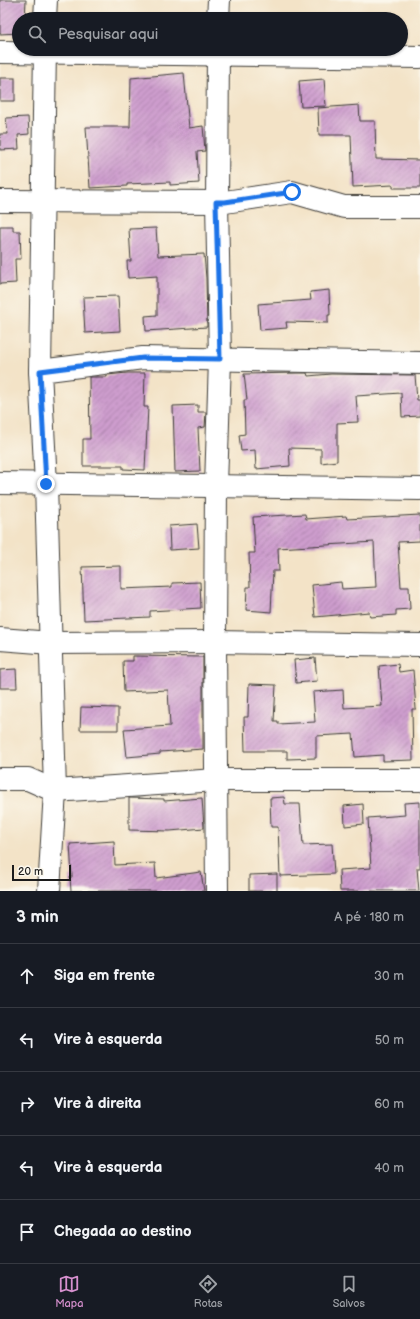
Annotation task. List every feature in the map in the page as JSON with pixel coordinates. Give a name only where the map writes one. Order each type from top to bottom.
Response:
[{"type":"street","points":[[46,0],[46,12]]},
{"type":"street","points":[[218,12],[219,0]]},
{"type":"street","points":[[0,52],[12,52]]},
{"type":"street","points":[[45,56],[40,371],[46,484],[55,791],[49,891]]},
{"type":"street","points":[[217,891],[214,642],[216,486],[220,359],[216,202],[218,56]]},
{"type":"street","points":[[380,56],[420,57]]},
{"type":"street","points":[[0,201],[225,202],[292,192],[344,207],[420,207]]},
{"type":"street","points":[[40,371],[143,358],[420,363]]},
{"type":"street","points":[[0,483],[420,489]]},
{"type":"street","points":[[0,639],[51,643],[214,642],[420,645]]},
{"type":"street","points":[[0,779],[28,779],[55,791],[216,780],[420,780]]},
{"type":"building","points":[[0,0],[26,0],[25,12],[12,12],[12,33],[0,34]]},
{"type":"building","points":[[184,73],[189,128],[203,126],[205,151],[197,152],[199,183],[170,185],[170,182],[127,184],[127,186],[90,188],[86,127],[130,127],[131,78]]},
{"type":"building","points":[[0,78],[15,78],[15,101],[0,101]]},
{"type":"building","points":[[324,79],[326,106],[301,107],[299,81]]},
{"type":"building","points":[[359,105],[360,121],[375,121],[376,159],[420,160],[420,188],[393,188],[393,185],[353,187],[351,135],[319,135],[318,108]]},
{"type":"building","points":[[28,117],[29,134],[18,135],[19,149],[0,150],[0,134],[8,134],[6,118]]},
{"type":"building","points":[[0,226],[13,226],[13,231],[20,231],[21,259],[15,259],[16,283],[0,284]]},
{"type":"building","points":[[156,228],[158,256],[204,254],[207,327],[146,331],[145,316],[157,315],[157,276],[128,278],[127,261],[131,261],[129,229]]},
{"type":"building","points":[[329,290],[330,315],[328,315],[328,323],[286,322],[287,328],[260,330],[258,304],[311,300],[310,292]]},
{"type":"building","points":[[118,296],[120,331],[85,333],[83,297]]},
{"type":"building","points":[[145,373],[144,407],[148,407],[145,470],[123,469],[123,466],[83,466],[83,439],[90,439],[89,377],[107,377],[107,375]]},
{"type":"building","points":[[307,373],[308,376],[331,374],[415,375],[417,400],[420,400],[420,416],[402,417],[401,393],[356,396],[358,422],[337,423],[337,461],[321,463],[321,449],[289,448],[290,466],[256,469],[255,450],[241,451],[239,435],[245,434],[244,400],[247,400],[244,374]]},
{"type":"building","points":[[198,405],[198,412],[206,412],[205,427],[198,428],[200,471],[175,472],[173,406]]},
{"type":"building","points":[[305,514],[306,519],[346,516],[347,519],[420,515],[420,541],[398,542],[401,587],[409,587],[410,609],[396,610],[396,615],[370,617],[369,612],[315,617],[312,585],[341,582],[342,589],[376,587],[374,542],[278,548],[279,571],[273,571],[271,612],[246,610],[247,587],[250,587],[249,553],[255,553],[253,517]]},
{"type":"building","points":[[197,524],[199,548],[170,550],[169,526]]},
{"type":"building","points":[[121,566],[121,589],[172,587],[172,583],[200,582],[201,608],[150,611],[150,617],[84,620],[82,567]]},
{"type":"building","points":[[133,656],[203,657],[203,749],[160,752],[160,754],[127,757],[124,729],[170,726],[168,690],[124,692],[123,661],[133,661]]},
{"type":"building","points":[[315,658],[317,681],[296,683],[294,660]]},
{"type":"building","points":[[398,664],[399,672],[413,670],[416,709],[412,709],[413,760],[383,761],[383,755],[355,757],[353,734],[316,736],[316,758],[287,759],[287,751],[245,751],[244,717],[248,717],[249,684],[276,685],[274,721],[278,721],[278,724],[315,722],[313,692],[343,690],[344,708],[382,706],[379,666]]},
{"type":"building","points":[[16,669],[17,688],[0,688],[0,670]]},
{"type":"building","points":[[81,707],[118,708],[118,730],[80,730]]},
{"type":"building","points":[[284,797],[285,804],[300,804],[303,845],[332,844],[334,874],[280,876],[278,827],[271,827],[270,798]]},
{"type":"building","points":[[129,798],[164,799],[164,801],[202,798],[204,828],[170,831],[129,830]]},
{"type":"building","points":[[420,802],[420,868],[417,868],[419,891],[340,891],[339,870],[371,868],[368,818],[405,815],[404,803]]},
{"type":"building","points":[[363,804],[364,824],[345,826],[344,806]]},
{"type":"building","points":[[114,841],[115,865],[155,863],[156,878],[201,872],[204,891],[71,891],[70,877],[72,877],[70,844]]},
{"type":"building","points":[[277,874],[277,891],[249,891],[249,875]]},
{"type":"route","points":[[46,484],[40,371],[143,358],[220,359],[216,202],[292,192]]}]
